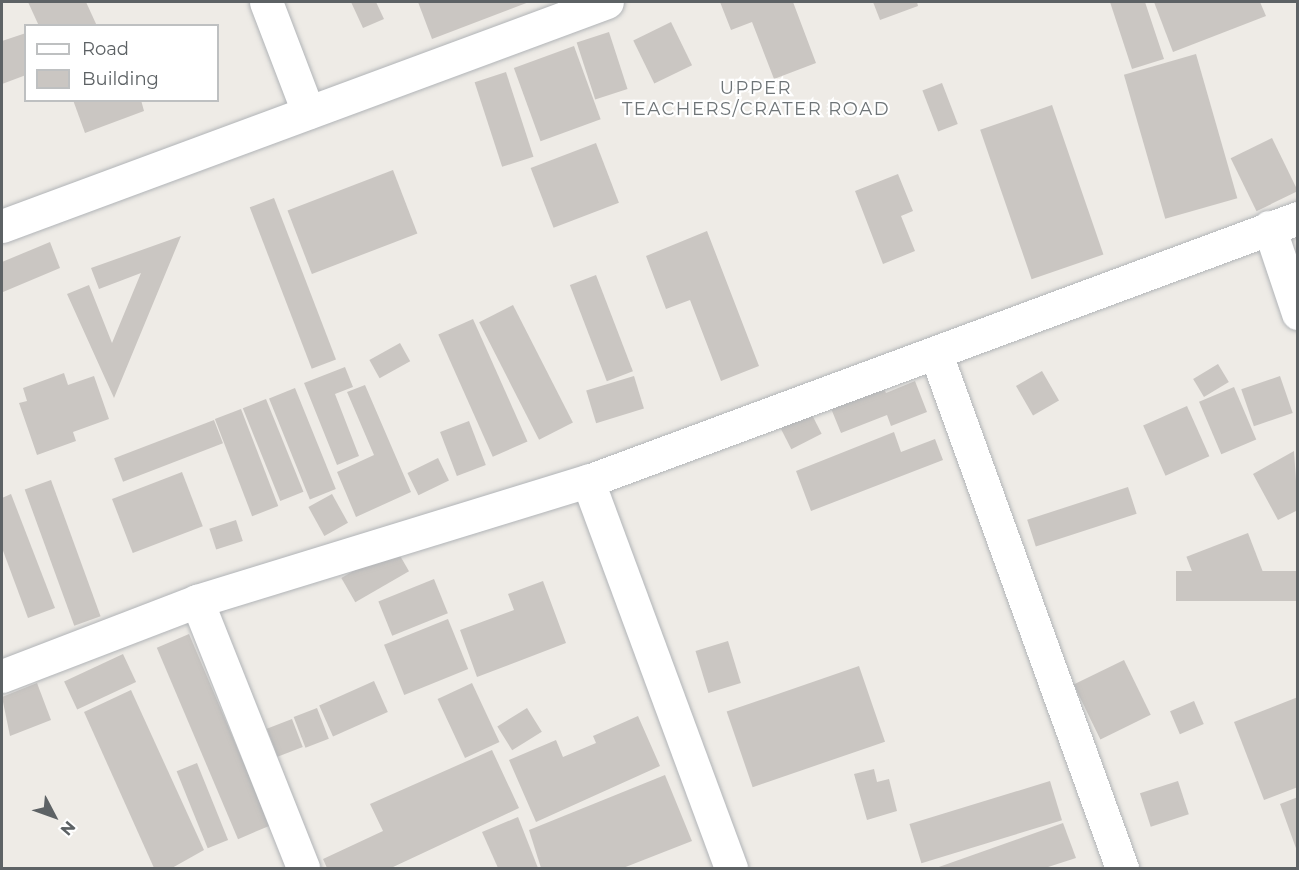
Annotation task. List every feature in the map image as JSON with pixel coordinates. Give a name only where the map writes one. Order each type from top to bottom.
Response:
[{"type":"street","points":[[266,2],[308,112]]},
{"type":"street","points":[[2,226],[607,2]]},
{"type":"street","points":[[2,676],[197,601],[588,481],[936,354],[1283,222],[1298,313]]},
{"type":"street","points":[[936,354],[1122,868]]},
{"type":"street","points":[[588,481],[731,868]]},
{"type":"street","points":[[197,601],[303,868]]},
{"type":"building","points":[[28,2],[86,2],[96,24],[38,24]]},
{"type":"building","points":[[351,2],[376,2],[384,19],[363,28]]},
{"type":"building","points":[[418,2],[529,2],[432,39]]},
{"type":"building","points":[[720,2],[793,2],[816,63],[774,79],[752,22],[731,30]]},
{"type":"building","points":[[873,2],[917,2],[918,6],[880,20]]},
{"type":"building","points":[[1110,2],[1145,2],[1164,59],[1132,69]]},
{"type":"building","points":[[1154,2],[1260,2],[1266,16],[1173,52]]},
{"type":"building","points":[[671,22],[692,65],[654,84],[633,40]]},
{"type":"building","points":[[609,32],[628,89],[595,100],[577,43]]},
{"type":"building","points":[[24,34],[24,76],[2,84],[2,41]]},
{"type":"building","points":[[574,46],[601,119],[541,141],[514,68]]},
{"type":"building","points":[[1196,54],[1237,198],[1165,219],[1124,75]]},
{"type":"building","points":[[506,72],[534,157],[502,167],[475,82]]},
{"type":"building","points":[[942,83],[958,124],[938,132],[922,91]]},
{"type":"building","points":[[74,102],[142,102],[144,111],[85,133]]},
{"type":"building","points":[[1052,105],[1103,254],[1032,279],[980,130]]},
{"type":"building","points":[[1272,138],[1298,191],[1257,211],[1231,158]]},
{"type":"building","points":[[596,143],[619,203],[554,228],[531,168]]},
{"type":"building","points":[[393,170],[417,233],[312,274],[288,210]]},
{"type":"building","points":[[898,174],[913,211],[901,216],[915,251],[883,264],[855,191]]},
{"type":"building","points":[[274,198],[336,360],[312,369],[250,207]]},
{"type":"building","points":[[707,231],[759,366],[721,381],[690,300],[666,309],[646,256]]},
{"type":"building","points":[[181,236],[114,398],[67,294],[89,285],[112,343],[141,273],[99,289],[91,268]]},
{"type":"building","points":[[50,242],[60,268],[3,292],[2,262]]},
{"type":"building","points":[[596,275],[633,371],[607,381],[570,285]]},
{"type":"building","points":[[513,305],[573,423],[539,440],[479,322]]},
{"type":"building","points":[[473,319],[528,441],[493,457],[438,334]]},
{"type":"building","points":[[400,343],[410,361],[380,378],[369,360]]},
{"type":"building","points":[[1218,364],[1229,382],[1204,397],[1193,379]]},
{"type":"building","points":[[345,367],[353,387],[335,394],[359,456],[337,465],[304,383]]},
{"type":"building","points":[[1042,371],[1059,400],[1033,415],[1016,386]]},
{"type":"building","points":[[64,373],[68,385],[94,376],[109,419],[73,432],[76,441],[37,455],[19,403],[27,401],[23,388]]},
{"type":"building","points":[[634,376],[644,409],[596,423],[586,391]]},
{"type":"building","points":[[1280,376],[1293,413],[1254,426],[1241,389]]},
{"type":"building","points":[[915,381],[927,412],[891,426],[887,415],[841,433],[830,406],[882,385],[886,393]]},
{"type":"building","points":[[365,385],[411,492],[356,517],[337,472],[374,455],[347,392]]},
{"type":"building","points":[[1234,387],[1256,439],[1221,454],[1199,402]]},
{"type":"building","points":[[295,388],[336,489],[310,500],[269,398]]},
{"type":"building","points":[[266,399],[303,492],[280,501],[243,408]]},
{"type":"building","points":[[1187,406],[1209,456],[1166,476],[1143,426]]},
{"type":"building","points":[[808,407],[822,434],[791,449],[778,422]]},
{"type":"building","points":[[241,409],[278,506],[252,516],[215,419]]},
{"type":"building","points":[[214,420],[223,443],[123,482],[114,458]]},
{"type":"building","points":[[469,421],[486,465],[457,476],[440,432]]},
{"type":"building","points":[[894,432],[901,452],[935,439],[943,460],[811,511],[796,471]]},
{"type":"building","points":[[1294,451],[1298,510],[1278,520],[1253,474]]},
{"type":"building","points":[[438,458],[449,480],[418,495],[407,473]]},
{"type":"building","points":[[182,472],[203,526],[133,553],[112,499]]},
{"type":"building","points":[[51,480],[101,616],[74,626],[25,490]]},
{"type":"building","points":[[1128,487],[1137,514],[1036,546],[1027,520]]},
{"type":"building","points":[[11,494],[55,608],[28,618],[2,548],[2,498]]},
{"type":"building","points":[[332,494],[348,523],[324,536],[308,507]]},
{"type":"building","points":[[236,520],[243,541],[216,550],[209,529]]},
{"type":"building","points":[[1248,533],[1263,572],[1201,596],[1186,557]]},
{"type":"building","points":[[395,547],[409,571],[355,602],[341,578]]},
{"type":"building","points":[[1176,571],[1298,571],[1298,601],[1176,601]]},
{"type":"building","points":[[434,579],[448,613],[392,636],[378,601]]},
{"type":"building","points":[[543,581],[566,643],[477,677],[460,630],[514,610],[508,594]]},
{"type":"building","points":[[448,619],[468,669],[404,695],[384,645]]},
{"type":"building","points":[[189,634],[270,825],[238,839],[157,648]]},
{"type":"building","points":[[728,641],[741,683],[708,693],[695,651]]},
{"type":"building","points":[[123,654],[136,682],[77,710],[64,681]]},
{"type":"building","points":[[1124,660],[1151,715],[1100,739],[1074,685]]},
{"type":"building","points":[[859,666],[885,742],[753,787],[727,712]]},
{"type":"building","points":[[374,681],[388,712],[333,736],[319,705]]},
{"type":"building","points":[[37,683],[51,720],[10,736],[2,697]]},
{"type":"building","points":[[472,683],[499,742],[465,758],[438,699]]},
{"type":"building","points":[[131,690],[204,850],[172,868],[154,868],[84,712]]},
{"type":"building","points":[[1298,697],[1298,787],[1264,800],[1234,722]]},
{"type":"building","points":[[1194,701],[1204,724],[1180,734],[1170,711]]},
{"type":"building","points":[[317,708],[329,739],[305,748],[294,717]]},
{"type":"building","points":[[527,708],[542,732],[512,750],[497,727]]},
{"type":"building","points":[[638,716],[660,766],[536,822],[509,760],[556,740],[563,757],[596,743],[593,736]]},
{"type":"building","points":[[292,719],[303,747],[278,757],[267,729]]},
{"type":"building","points":[[492,750],[519,808],[391,868],[327,868],[323,859],[383,831],[370,804]]},
{"type":"building","points":[[197,763],[228,840],[208,848],[177,771]]},
{"type":"building","points":[[874,769],[877,782],[889,779],[897,811],[867,820],[854,774]]},
{"type":"building","points":[[665,775],[692,841],[623,868],[541,868],[529,830]]},
{"type":"building","points":[[1050,781],[1062,820],[921,863],[909,824]]},
{"type":"building","points":[[1178,781],[1189,814],[1151,827],[1140,793]]},
{"type":"building","points":[[1298,797],[1298,851],[1297,851],[1280,804]]},
{"type":"building","points":[[518,817],[538,868],[498,868],[482,832]]},
{"type":"building","points":[[1063,823],[1076,858],[1045,868],[936,868]]},
{"type":"district","name":"UPPER TEACHERS/CRATER ROAD","points":[[756,100]]}]
